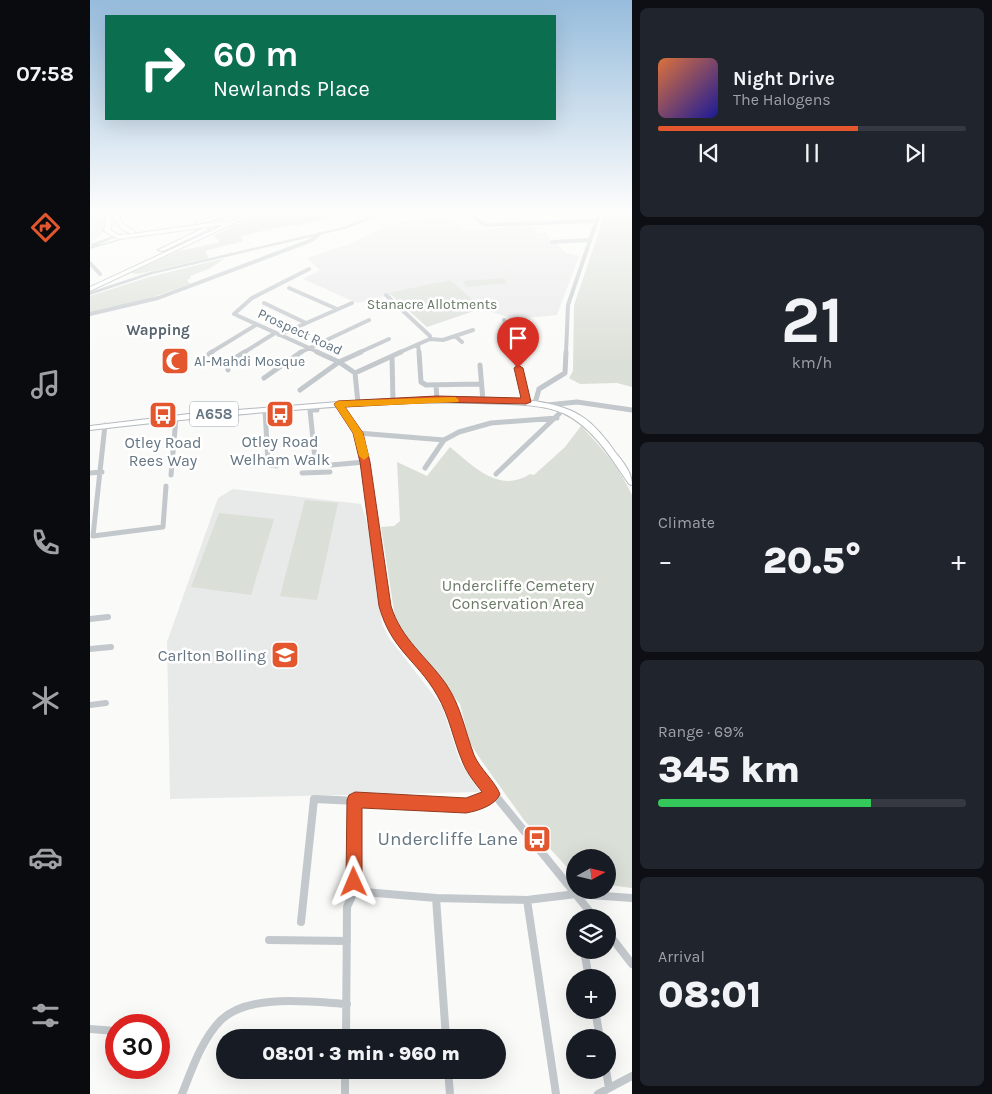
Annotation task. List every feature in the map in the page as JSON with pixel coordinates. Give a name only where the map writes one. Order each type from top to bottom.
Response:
[{"type":"main road","points":[[90,286],[137,262]]},
{"type":"main road","points":[[90,286],[103,283],[145,262]]},
{"type":"main road","name":"A658","points":[[90,428],[176,418],[338,404],[437,399],[531,402],[563,410],[579,418],[606,444],[631,478]]},
{"type":"street","points":[[103,283],[201,262]]},
{"type":"street","points":[[90,314],[158,298],[253,262]]},
{"type":"street","points":[[531,402],[538,389],[565,373],[568,305],[583,262]]},
{"type":"street","points":[[90,263],[100,274]]},
{"type":"street","name":"Prospect Road","points":[[309,268],[252,298],[234,314],[339,362],[355,373],[358,403]]},
{"type":"street","points":[[90,294],[143,276]]},
{"type":"street","points":[[289,288],[337,309]]},
{"type":"street","points":[[386,295],[430,336],[430,339]]},
{"type":"street","points":[[264,303],[306,323]]},
{"type":"street","points":[[228,370],[226,363],[277,334],[352,303]]},
{"type":"street","points":[[264,378],[307,348],[369,320]]},
{"type":"street","points":[[504,320],[531,402]]},
{"type":"street","points":[[209,354],[256,325]]},
{"type":"street","points":[[355,373],[430,339],[443,340],[473,330]]},
{"type":"street","points":[[455,336],[462,342]]},
{"type":"street","points":[[300,390],[339,362],[389,339]]},
{"type":"street","points":[[418,345],[421,382],[426,385],[480,384]]},
{"type":"street","points":[[392,357],[393,402]]},
{"type":"street","points":[[480,365],[483,381],[480,384],[483,401]]},
{"type":"street","points":[[436,385],[437,399]]},
{"type":"street","points":[[547,405],[555,402],[576,403],[632,410]]},
{"type":"street","points":[[338,404],[358,433],[365,462],[385,606],[390,623],[401,642],[441,688],[455,714],[469,761],[492,794],[566,882]]},
{"type":"street","points":[[265,410],[268,462],[270,465],[276,466]]},
{"type":"street","points":[[317,410],[310,410],[315,459],[323,465],[365,462]]},
{"type":"street","points":[[496,474],[557,418],[563,410]]},
{"type":"street","points":[[170,475],[176,418]]},
{"type":"street","points":[[425,468],[444,440],[459,432],[491,423],[557,418]]},
{"type":"street","points":[[105,425],[102,472],[93,536],[163,528],[166,486]]},
{"type":"street","points":[[358,433],[444,440]]},
{"type":"street","points":[[323,465],[323,472]]},
{"type":"street","points":[[90,473],[102,472]]},
{"type":"street","points":[[302,473],[330,472]]},
{"type":"street","points":[[90,503],[97,502]]},
{"type":"street","points":[[90,619],[108,617]]},
{"type":"street","points":[[90,649],[111,647]]},
{"type":"street","points":[[90,704],[106,703]]},
{"type":"street","points":[[302,922],[314,799],[466,806],[492,794]]},
{"type":"street","points":[[346,1029],[347,907],[356,887],[354,875],[355,800]]},
{"type":"street","points":[[356,887],[364,892],[436,898],[527,900],[566,895]]},
{"type":"street","points":[[616,897],[632,898]]},
{"type":"street","points":[[436,898],[445,1029]]},
{"type":"street","points":[[580,899],[588,909]]},
{"type":"street","points":[[527,900],[556,1094]]},
{"type":"street","points":[[269,940],[347,940]]},
{"type":"street","points":[[616,943],[632,964]]},
{"type":"street","points":[[182,1094],[202,1049],[222,1019],[237,1008],[278,1002],[347,1004]]},
{"type":"street","points":[[90,1030],[105,1031]]},
{"type":"street","points":[[598,1094],[632,1076]]},
{"type":"street","points":[[345,1079],[345,1094]]},
{"type":"street","points":[[449,1079],[450,1094]]},
{"type":"street","points":[[608,1079],[609,1088]]},
{"type":"shaded area","points":[[311,262],[577,262],[557,315],[514,319],[486,310],[450,280],[357,303],[303,279],[320,270]]},
{"type":"shaded area","name":"Carlton Bolling","points":[[233,489],[361,504],[369,529],[382,624],[389,638],[442,706],[460,762],[480,792],[170,799],[167,642],[218,498]]},
{"type":"green space","points":[[155,262],[191,262],[138,274],[131,273]]},
{"type":"green space","points":[[209,262],[219,262],[211,268],[190,276],[191,278],[187,280],[190,284],[147,299],[90,313],[90,296],[146,278]]},
{"type":"green space","points":[[589,262],[632,262],[632,387],[617,383],[580,384],[569,378],[573,371],[574,305]]},
{"type":"green space","points":[[504,278],[507,283],[466,287],[463,281]]},
{"type":"green space","name":"Stanacre Allotments","points":[[450,280],[483,308],[427,327],[389,293]]},
{"type":"green space","name":"Undercliffe Cemetery Conservation Area","points":[[581,426],[616,467],[632,495],[632,888],[616,886],[616,849],[566,849],[566,866],[524,820],[481,760],[470,743],[460,704],[404,636],[395,617],[381,527],[394,526],[400,521],[397,462],[427,476],[450,447],[487,475],[508,481],[530,474],[534,475],[565,447]]},
{"type":"green space","points":[[305,500],[338,503],[317,600],[280,596]]},
{"type":"green space","points":[[219,513],[274,519],[251,595],[191,587]]},
{"type":"slow traffic","points":[[364,456],[358,433],[338,404],[437,399],[455,400]]},
{"type":"place","name":"Al‐Mahdi Mosque","points":[[175,361]]},
{"type":"place","name":"Otley Road Welham Walk","points":[[280,414]]},
{"type":"place","name":"Otley Road Rees Way","points":[[163,415]]},
{"type":"place","name":"Carlton Bolling","points":[[285,655]]},
{"type":"place","name":"Undercliffe Lane","points":[[537,839]]},
{"type":"district","name":"Wapping","points":[[158,330]]},
{"type":"route","points":[[354,882],[355,800],[466,806],[492,794],[469,761],[455,714],[441,688],[401,642],[390,623],[385,606],[365,462],[358,433],[338,404],[437,399],[526,402],[518,368]]}]
